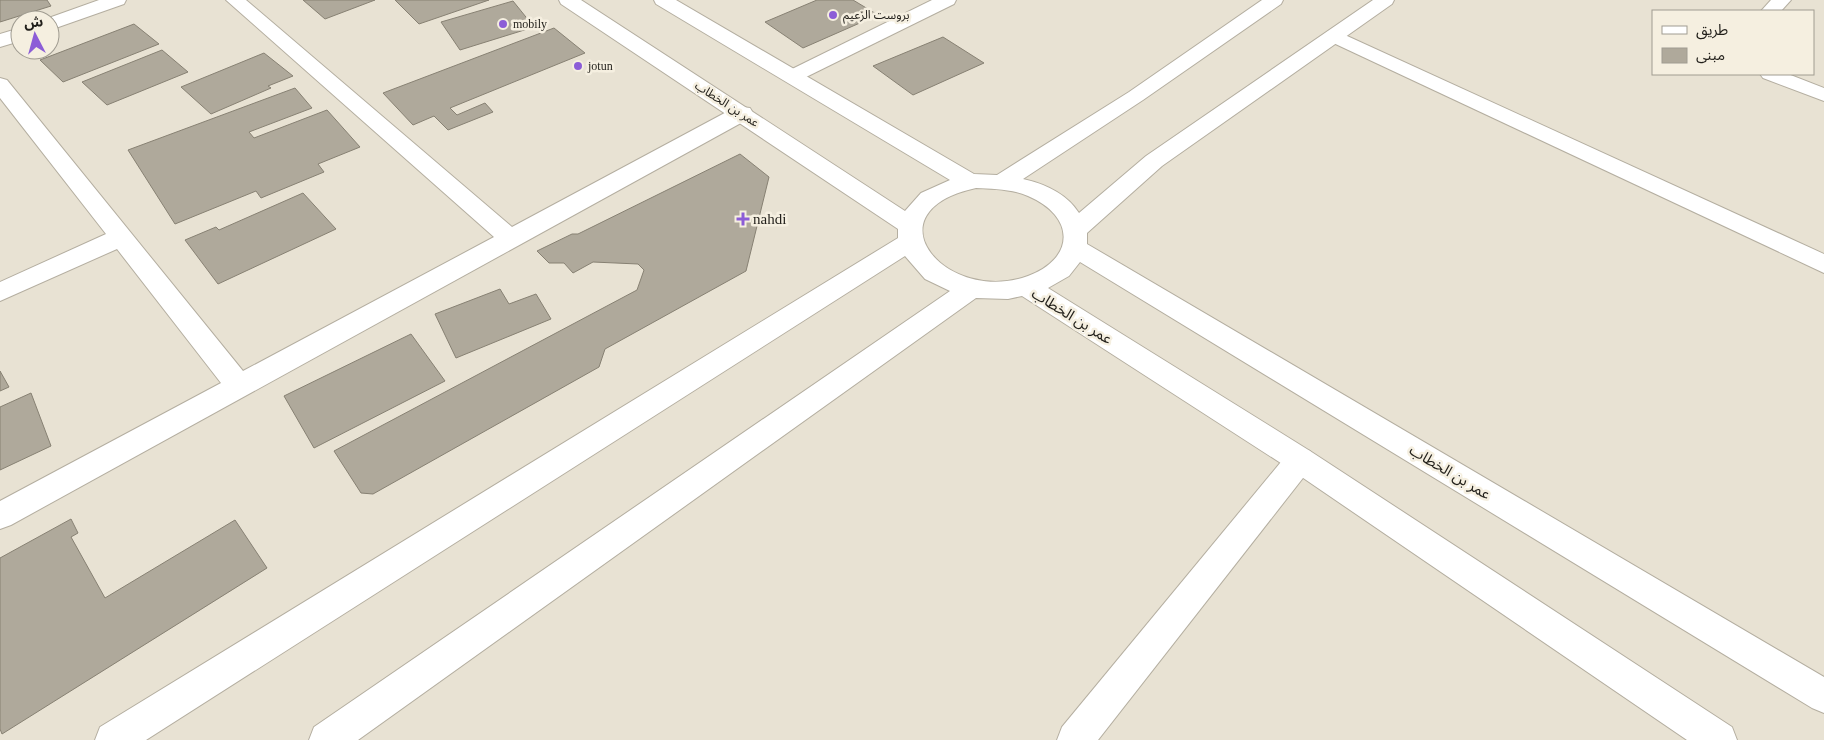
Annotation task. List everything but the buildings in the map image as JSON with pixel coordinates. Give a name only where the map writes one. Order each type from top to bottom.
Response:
[{"type":"street","points":[[60,20],[117,0]]},
{"type":"street","points":[[235,0],[511,239]]},
{"type":"street","name":"عمر بن الخطاب","points":[[568,0],[742,113],[911,234]]},
{"type":"street","points":[[664,0],[970,182]]},
{"type":"street","points":[[793,76],[947,0]]},
{"type":"street","points":[[1002,182],[1136,96],[1274,0]]},
{"type":"street","points":[[1075,239],[1067,213],[1051,198],[1028,187],[1002,182],[970,182],[950,187],[930,198],[915,213],[911,234],[913,249],[926,267],[946,280],[971,289],[999,291],[1027,287],[1050,278],[1066,264],[1075,239],[1154,162],[1385,0]]},
{"type":"street","points":[[1771,10],[1782,0]]},
{"type":"street","points":[[1334,36],[1824,264]]},
{"type":"street","points":[[1773,75],[1824,95]]},
{"type":"street","points":[[0,84],[240,387]]},
{"type":"street","points":[[0,516],[742,113]]},
{"type":"street","points":[[113,740],[911,234]]},
{"type":"street","points":[[0,292],[121,237]]},
{"type":"street","name":"عمر بن الخطاب","points":[[1075,239],[1824,696]]},
{"type":"street","name":"عمر بن الخطاب","points":[[1027,287],[1300,460],[1719,740]]},
{"type":"street","points":[[327,740],[971,289]]},
{"type":"street","points":[[1075,740],[1300,460]]},
{"type":"place","name":"بروست الزعيم","points":[[833,15]]},
{"type":"place","name":"mobily","points":[[503,24]]},
{"type":"place","name":"jotun","points":[[578,66]]},
{"type":"place","name":"nahdi","points":[[743,219]]}]
